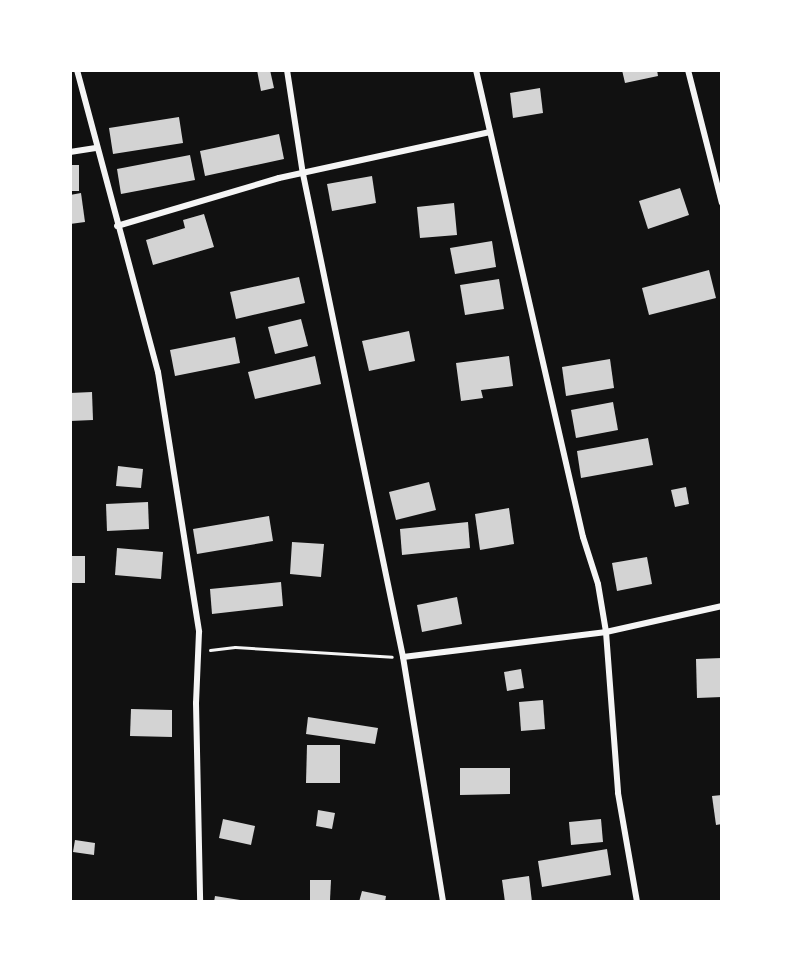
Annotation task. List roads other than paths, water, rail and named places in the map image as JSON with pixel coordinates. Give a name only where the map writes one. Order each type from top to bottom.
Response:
[{"type":"street","points":[[77,70],[96,148],[158,372],[198,620],[200,902]]},
{"type":"street","points":[[287,70],[303,174],[403,657],[443,902]]},
{"type":"street","points":[[476,70],[583,537],[598,584],[606,632],[618,793],[638,902]]},
{"type":"street","points":[[688,70],[722,203]]},
{"type":"street","points":[[117,226],[279,178],[490,132]]},
{"type":"street","points":[[70,152],[96,148]]},
{"type":"street","points":[[403,657],[606,632],[722,606]]}]
